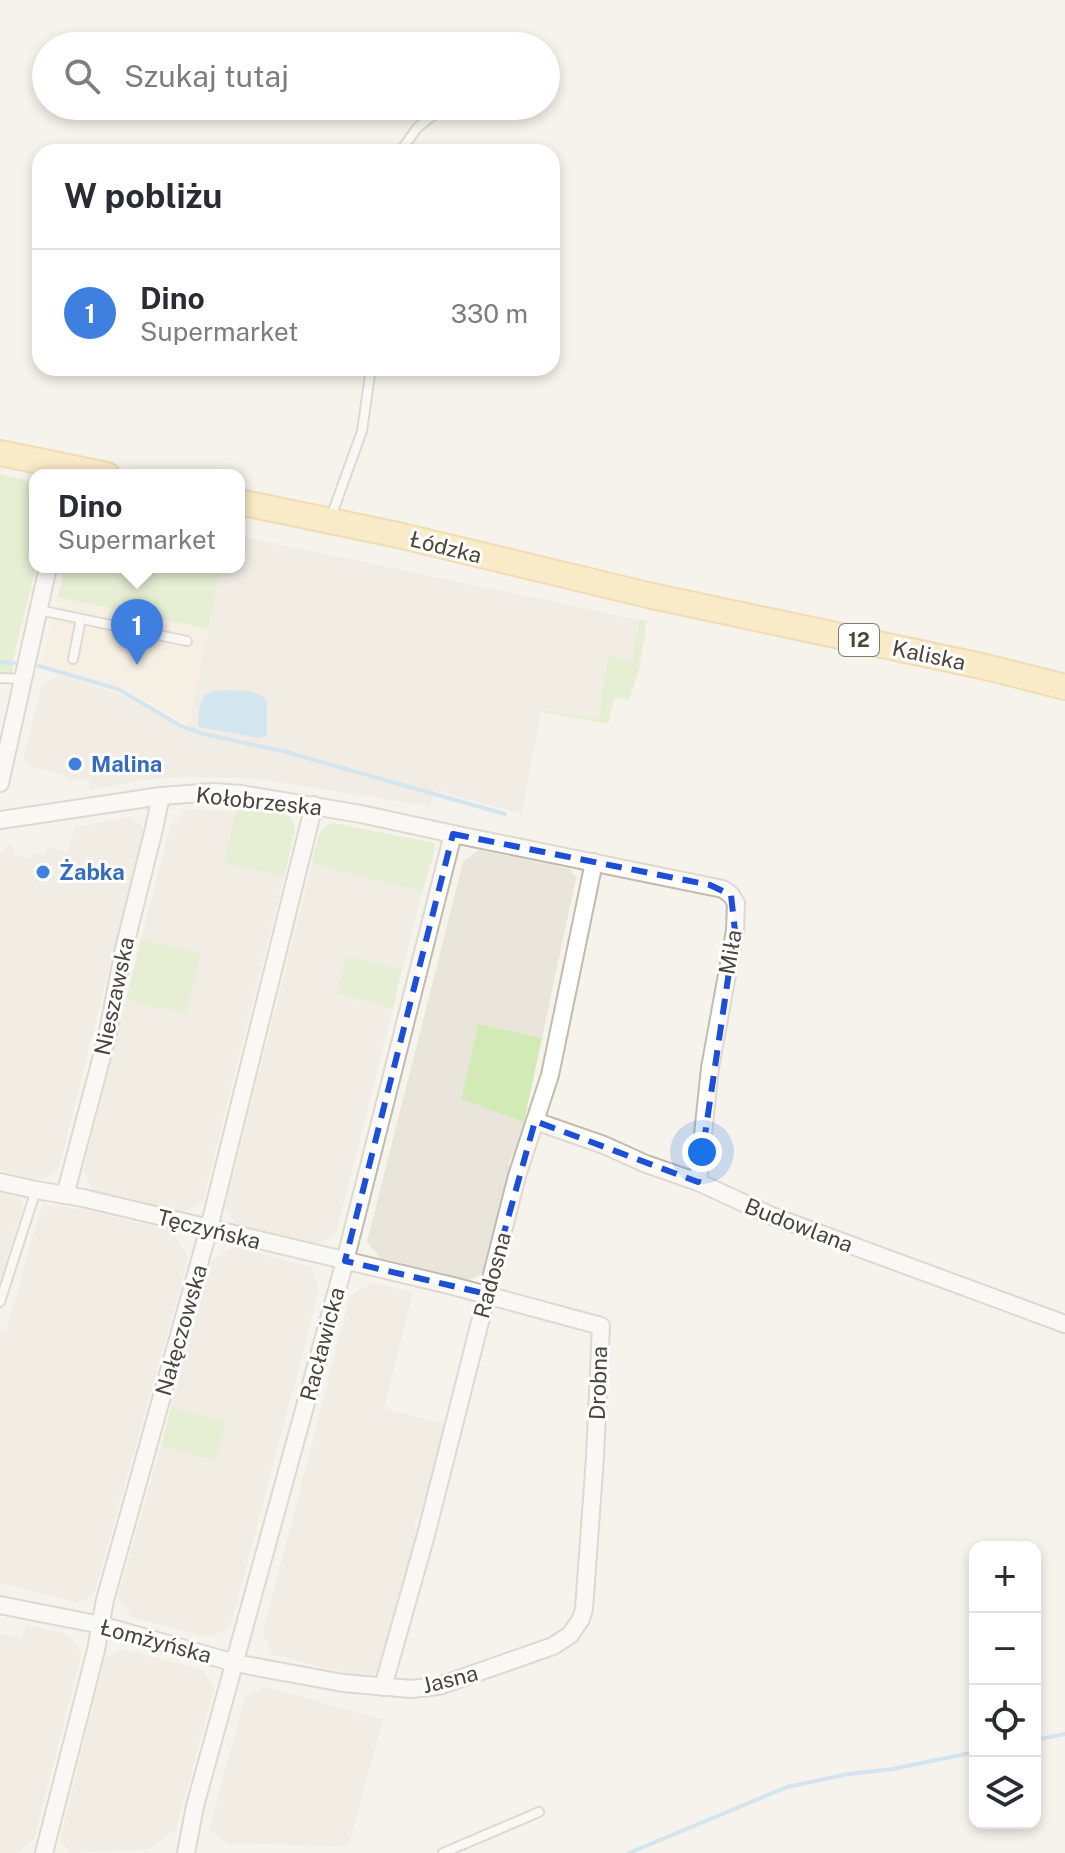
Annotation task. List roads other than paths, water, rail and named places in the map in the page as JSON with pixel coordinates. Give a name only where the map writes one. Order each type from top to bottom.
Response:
[{"type":"main road","points":[[0,453],[61,469]]},
{"type":"main road","name":"Łódzka","points":[[245,503],[398,535],[652,596]]},
{"type":"main road","name":"Kaliska","points":[[652,596],[986,667],[1065,687]]},
{"type":"street","points":[[0,783],[47,573]]},
{"type":"street","name":"Kołobrzeska","points":[[0,820],[161,796],[214,792],[314,805],[516,846]]},
{"type":"street","name":"Nieszawska","points":[[65,1195],[107,1037],[124,949],[161,796]]},
{"type":"street","name":"Nałęczowska","points":[[44,1853],[105,1600],[209,1228],[314,805]]},
{"type":"street","name":"Racławicka","points":[[186,1853],[195,1806],[345,1261],[453,834]]},
{"type":"street","name":"Miła","points":[[516,846],[710,885],[723,889],[736,903],[735,931],[710,1068],[698,1182]]},
{"type":"street","name":"Radosna","points":[[383,1687],[426,1535],[517,1176],[550,1075],[594,862]]},
{"type":"street","name":"Budowlana","points":[[535,1121],[698,1182],[772,1216],[1065,1324]]},
{"type":"street","name":"Tęczyńska","points":[[0,1182],[209,1228],[418,1279]]},
{"type":"street","name":"Drobna","points":[[418,1279],[487,1294],[601,1326],[586,1594],[576,1628]]},
{"type":"street","name":"Łomżyńska","points":[[0,1605],[101,1625],[235,1663],[313,1678]]},
{"type":"street","name":"Jasna","points":[[313,1678],[411,1689],[439,1686],[553,1646],[576,1628]]},
{"type":"lane","points":[[406,144],[427,120]]},
{"type":"lane","points":[[330,521],[362,431],[370,376]]},
{"type":"lane","points":[[39,610],[187,641]]},
{"type":"lane","points":[[73,659],[81,619]]},
{"type":"lane","points":[[0,678],[23,679]]},
{"type":"lane","points":[[0,1302],[36,1190]]},
{"type":"lane","points":[[443,1853],[539,1812]]},
{"type":"water","points":[[212,691],[242,691],[256,694],[267,701],[267,736],[258,738],[200,727],[200,705]]},
{"type":"waterway","points":[[0,662],[14,663]]},
{"type":"waterway","points":[[39,666],[118,689],[181,726],[204,734],[286,752],[505,814]]},
{"type":"waterway","points":[[1041,1739],[1065,1734]]},
{"type":"waterway","points":[[629,1853],[787,1787],[969,1753]]},
{"type":"place","name":"Dino","points":[[137,665]]},
{"type":"place","name":"Malina","points":[[75,764]]},
{"type":"place","name":"Żabka","points":[[43,872]]}]
